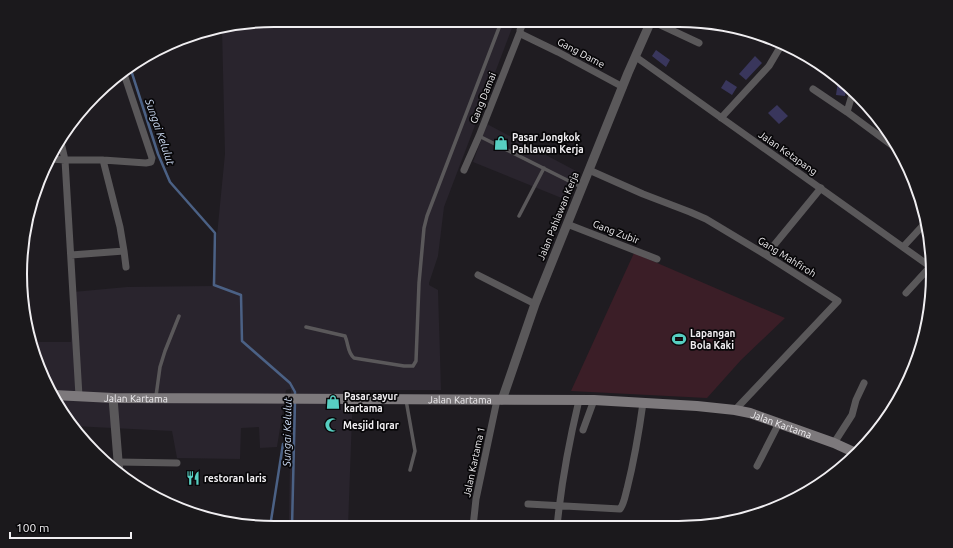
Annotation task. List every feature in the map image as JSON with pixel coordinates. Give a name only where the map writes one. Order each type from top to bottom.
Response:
[{"type":"main road","name":"Jalan Kartama","points":[[58,394],[113,398],[594,400],[697,406],[750,413],[852,451]]},
{"type":"street","points":[[520,32],[522,27]]},
{"type":"street","name":"Jalan Pahlawan Kerja","points":[[500,400],[535,304],[648,27]]},
{"type":"street","points":[[666,27],[699,42]]},
{"type":"street","name":"Gang Dame","points":[[520,32],[623,87]]},
{"type":"street","name":"Gang Damai","points":[[464,170],[520,32]]},
{"type":"street","points":[[721,118],[769,66],[779,48]]},
{"type":"street","name":"Jalan Ketapang","points":[[636,57],[925,263]]},
{"type":"street","points":[[55,159],[150,163],[152,160],[141,121],[125,77]]},
{"type":"street","points":[[813,88],[887,142]]},
{"type":"street","points":[[847,112],[851,97]]},
{"type":"street","points":[[62,147],[65,160],[79,396]]},
{"type":"street","points":[[103,160],[120,227],[126,267]]},
{"type":"street","name":"Gang Mahfiroh","points":[[589,170],[642,194],[706,219],[838,301],[735,410]]},
{"type":"street","points":[[766,255],[821,188]]},
{"type":"street","name":"Gang Zubir","points":[[567,224],[657,258]]},
{"type":"street","points":[[903,247],[921,227]]},
{"type":"street","points":[[71,255],[124,251]]},
{"type":"street","points":[[906,293],[926,271]]},
{"type":"street","points":[[478,275],[535,304]]},
{"type":"street","points":[[834,444],[852,415],[856,400],[864,383]]},
{"type":"street","points":[[113,398],[118,466]]},
{"type":"street","name":"Jalan Kartama 1","points":[[474,521],[476,499],[500,400]]},
{"type":"street","points":[[558,521],[570,440],[579,400]]},
{"type":"street","points":[[583,430],[594,400]]},
{"type":"street","points":[[528,504],[617,510],[621,508],[636,449],[642,403]]},
{"type":"street","points":[[757,466],[779,423]]},
{"type":"street","points":[[118,462],[177,463]]},
{"type":"lane","points":[[306,327],[345,336],[348,342],[349,354],[354,358],[404,366],[413,366],[416,361],[419,283],[424,228],[427,216],[499,27]]},
{"type":"lane","points":[[479,136],[582,187]]},
{"type":"lane","points":[[519,216],[544,168]]},
{"type":"lane","points":[[156,398],[160,367],[180,316]]},
{"type":"lane","points":[[406,399],[415,451],[410,470]]},
{"type":"shaded area","points":[[274,27],[512,27],[444,207],[438,256],[429,283],[429,285],[438,290],[441,390],[353,390],[348,521],[289,521],[291,389],[286,390],[277,447],[260,448],[259,427],[241,428],[240,459],[177,458],[172,431],[80,426],[60,398],[52,383],[40,353],[36,342],[71,342],[73,292],[127,287],[212,286],[225,154],[222,33],[242,29]]},
{"type":"shaded area","name":"Pasar Jongkok Pahlawan Kerja","points":[[487,124],[578,172],[564,199],[473,162]]},
{"type":"shaded area","name":"Lapangan Bola Kaki","points":[[634,253],[785,318],[741,360],[707,398],[571,391]]},
{"type":"building","points":[[656,50],[670,60],[666,67],[652,56]]},
{"type":"building","points":[[755,56],[762,63],[746,80],[739,74]]},
{"type":"building","points":[[726,80],[737,87],[732,95],[721,88]]},
{"type":"building","points":[[837,85],[846,91],[845,96],[836,95]]},
{"type":"building","points":[[777,105],[788,116],[779,124],[768,113]]},
{"type":"waterway","name":"Sungai Kelulut","points":[[132,73],[158,154],[170,182],[215,233],[214,285],[241,295],[242,341],[290,383],[295,392],[295,396]]},
{"type":"waterway","name":"Sungai Kelulut","points":[[292,521],[295,401]]},
{"type":"waterway","points":[[271,521],[283,444]]},
{"type":"place","name":"Pasar Jongkok Pahlawan Kerja","points":[[501,143]]},
{"type":"place","name":"Lapangan Bola Kaki","points":[[679,339]]},
{"type":"place","name":"Pasar sayur kartama","points":[[333,402]]},
{"type":"place","name":"Mesjid Iqrar","points":[[332,425]]},
{"type":"place","name":"restoran laris","points":[[193,478]]}]
